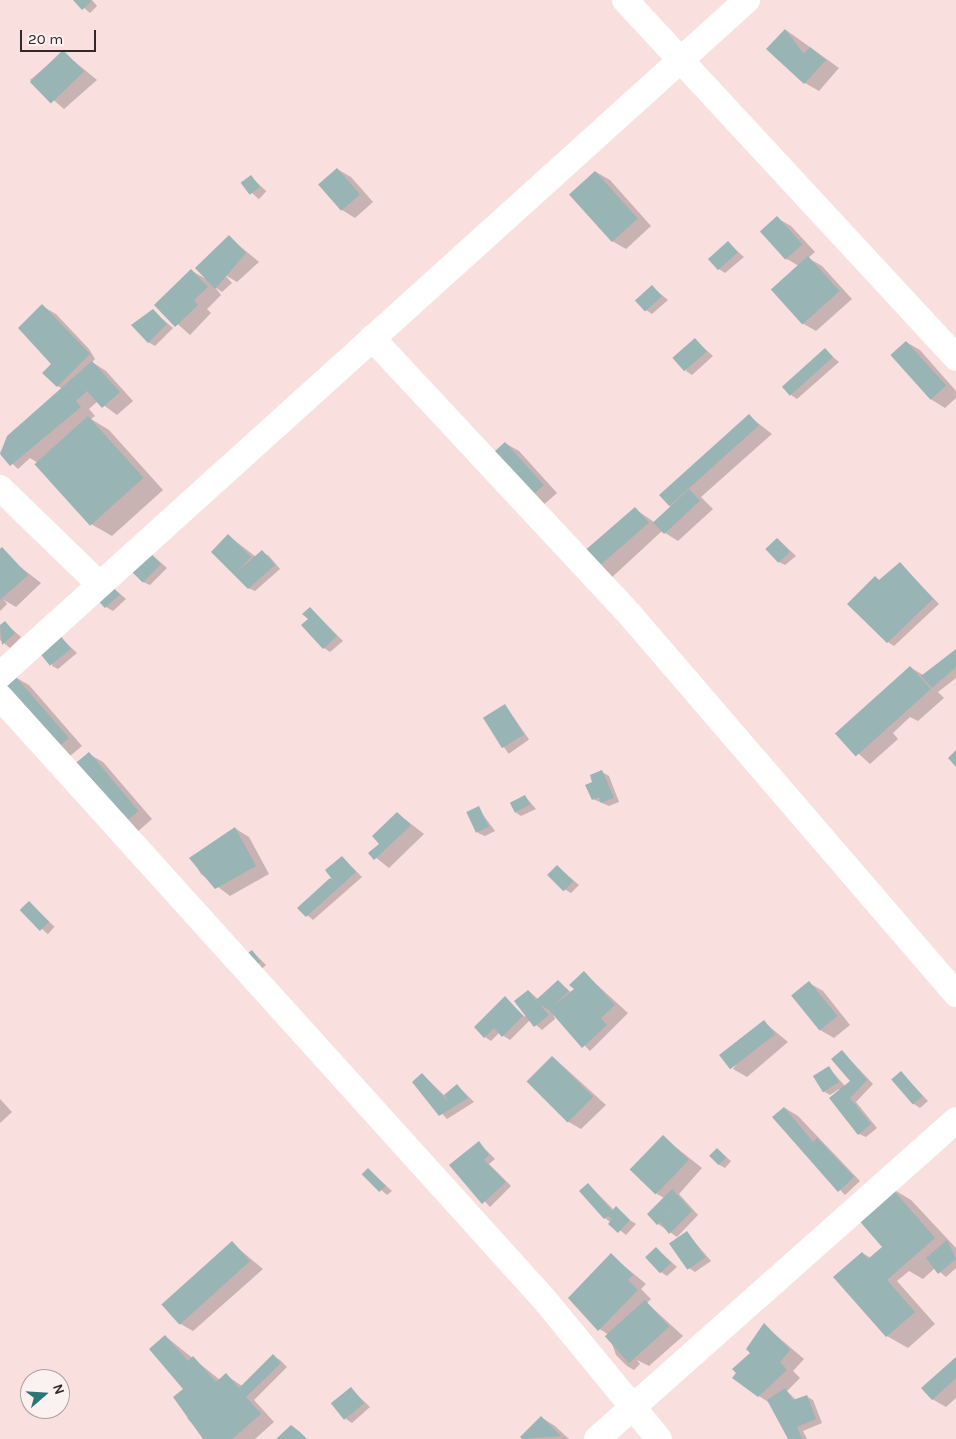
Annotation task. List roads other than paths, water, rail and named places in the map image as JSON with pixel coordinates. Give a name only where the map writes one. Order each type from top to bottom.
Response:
[{"type":"street","points":[[626,0],[956,358]]},
{"type":"street","points":[[0,675],[679,59],[747,0]]},
{"type":"street","points":[[372,338],[631,616],[956,994]]},
{"type":"street","points":[[0,488],[99,584]]},
{"type":"street","points":[[0,697],[538,1291],[659,1439]]},
{"type":"street","points":[[597,1439],[956,1120]]}]
